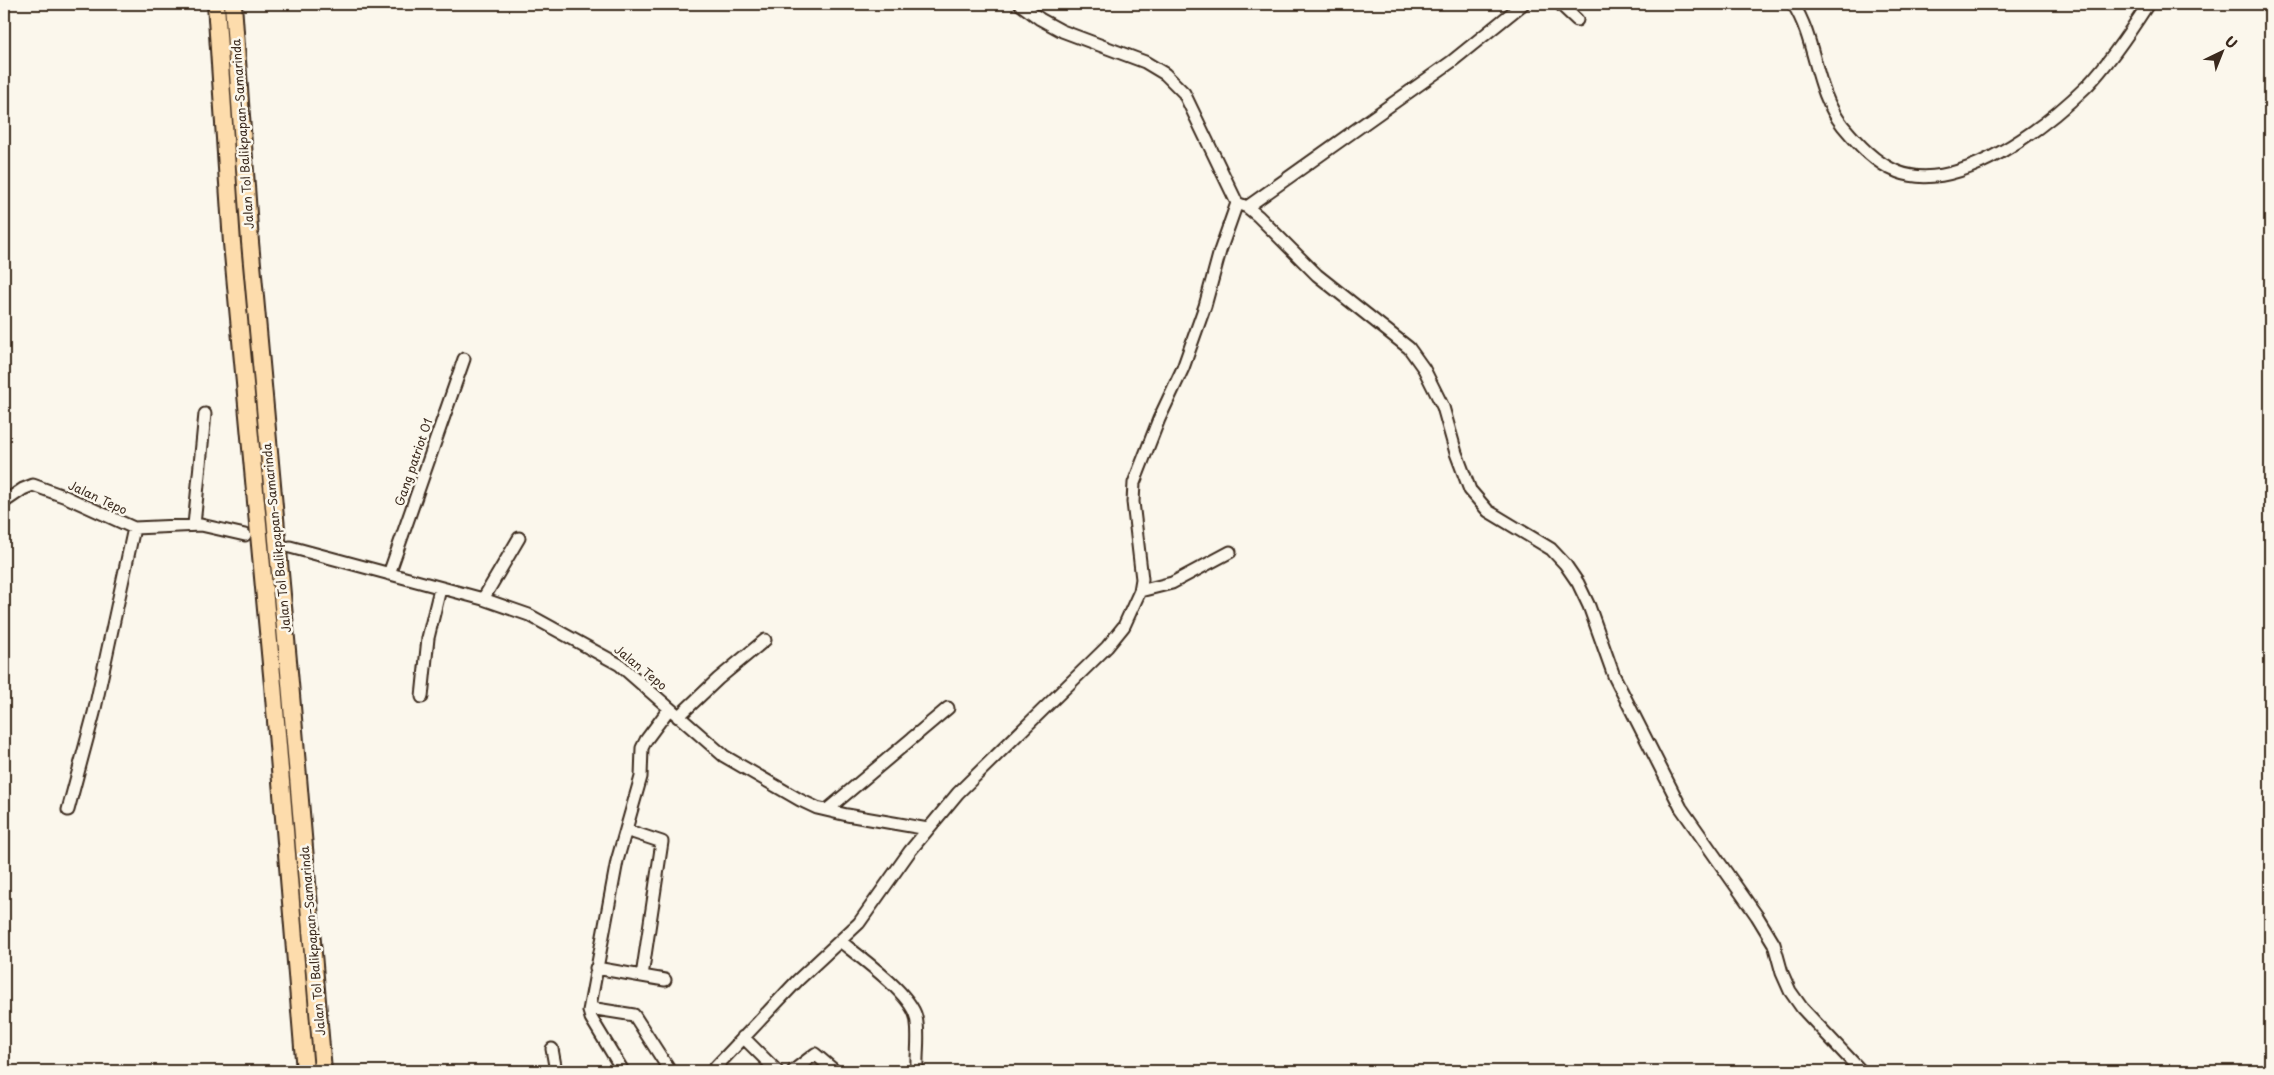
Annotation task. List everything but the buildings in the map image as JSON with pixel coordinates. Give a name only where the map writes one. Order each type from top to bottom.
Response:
[{"type":"highway","name":"Jalan Tol Balikpapan–Samarinda","points":[[216,4],[232,243],[273,685],[305,1071]]},
{"type":"highway","name":"Jalan Tol Balikpapan–Samarinda","points":[[233,4],[250,251],[291,693],[323,1071]]},
{"type":"street","points":[[1020,4],[1040,19],[1062,31],[1144,62],[1165,74],[1184,93],[1242,205],[1317,275],[1409,348],[1424,369],[1443,407],[1456,453],[1470,490],[1488,511],[1551,549],[1565,564],[1578,583],[1589,606],[1614,676],[1681,808],[1757,916],[1774,944],[1782,974],[1790,992],[1802,1008],[1861,1071]]},
{"type":"street","points":[[712,1071],[798,980],[859,923],[896,869],[958,793],[1107,647],[1124,626],[1140,591],[1142,579],[1133,502],[1134,483],[1183,368],[1242,205],[1451,62],[1524,4]]},
{"type":"street","points":[[1560,4],[1577,20]]},
{"type":"street","points":[[1793,4],[1805,29],[1814,63],[1829,103],[1842,124],[1870,154],[1898,172],[1918,176],[1960,170],[1983,161],[2018,141],[2046,121],[2086,86],[2108,62],[2148,4]]},
{"type":"street","name":"Gang patriot 01","points":[[389,574],[464,359]]},
{"type":"street","points":[[194,525],[205,414]]},
{"type":"street","name":"Jalan Tepo","points":[[4,502],[23,489],[33,486],[66,497],[134,528],[194,525],[245,535]]},
{"type":"street","points":[[68,810],[105,666],[134,528]]},
{"type":"street","points":[[483,599],[519,538]]},
{"type":"street","name":"Jalan Tepo","points":[[290,547],[440,589],[483,599],[529,615],[604,655],[646,686],[673,713],[730,761],[800,800],[828,810],[928,829]]},
{"type":"street","points":[[1140,591],[1172,583],[1230,552]]},
{"type":"street","points":[[422,697],[428,638],[440,589]]},
{"type":"street","points":[[623,1071],[591,1018],[590,1008],[617,860],[641,776],[642,748],[646,740],[673,713],[765,640]]},
{"type":"street","points":[[828,810],[948,708]]},
{"type":"street","points":[[626,830],[662,842],[642,976]]},
{"type":"street","points":[[841,940],[906,999],[915,1015],[918,1033],[917,1071]]},
{"type":"street","points":[[596,968],[665,980]]},
{"type":"street","points":[[590,1008],[634,1015],[670,1071]]},
{"type":"street","points":[[743,1037],[777,1071]]},
{"type":"street","points":[[552,1049],[556,1071]]},
{"type":"street","points":[[793,1071],[815,1054],[834,1071]]}]
